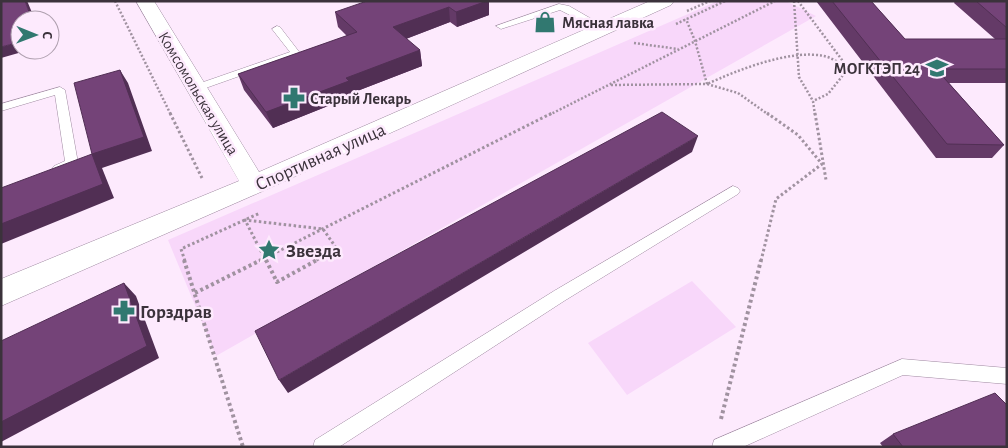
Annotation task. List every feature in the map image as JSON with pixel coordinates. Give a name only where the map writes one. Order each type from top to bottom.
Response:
[{"type":"street","name":"Комсомольская улица","points":[[144,1],[254,185]]},
{"type":"street","name":"Спортивная улица","points":[[1,294],[254,185],[665,1]]},
{"type":"lane","points":[[501,26],[555,4],[604,29]]},
{"type":"lane","points":[[196,88],[288,57],[294,53],[293,48],[277,29]]},
{"type":"lane","points":[[1,108],[60,90],[72,164],[46,173]]},
{"type":"lane","points":[[322,447],[559,296],[733,191]]},
{"type":"lane","points":[[721,447],[902,367],[1007,376]]},
{"type":"path","points":[[115,1],[203,179]]},
{"type":"path","points":[[672,25],[725,1]]},
{"type":"path","points":[[195,293],[775,1]]},
{"type":"path","points":[[794,1],[799,77],[813,101],[826,180]]},
{"type":"path","points":[[798,1],[848,69]]},
{"type":"path","points":[[686,19],[695,41],[707,84]]},
{"type":"path","points":[[642,39],[634,43],[679,50]]},
{"type":"path","points":[[707,84],[730,73],[767,62],[798,57],[823,56],[848,69]]},
{"type":"path","points":[[813,101],[828,94],[848,69]]},
{"type":"path","points":[[609,85],[707,84],[738,93],[798,135],[822,164]]},
{"type":"path","points":[[719,428],[776,199],[822,164]]},
{"type":"path","points":[[243,447],[181,249],[262,212]]},
{"type":"path","points":[[245,220],[323,229],[337,249],[276,282],[245,220]]},
{"type":"shaded area","points":[[718,1],[786,1],[816,16],[216,356],[168,240]]},
{"type":"shaded area","points":[[692,281],[736,327],[627,395],[588,343]]},
{"type":"building","points":[[1,1],[25,1],[28,10],[10,10],[10,45],[1,47]]},
{"type":"building","points":[[367,1],[487,1],[456,12],[449,7],[393,27],[420,50],[346,78],[349,81],[266,112],[238,74],[357,32],[335,12]]},
{"type":"building","points":[[832,1],[871,1],[905,39],[1007,39],[1007,69],[936,69],[1004,145],[947,144]]},
{"type":"building","points":[[976,1],[1007,1],[1007,28]]},
{"type":"building","points":[[120,70],[144,137],[92,154],[74,83]]},
{"type":"building","points":[[662,112],[698,136],[279,380],[255,331]]},
{"type":"building","points":[[92,154],[103,184],[1,224],[1,188]]},
{"type":"building","points":[[124,283],[147,346],[1,422],[1,341]]},
{"type":"building","points":[[995,393],[1007,405],[1007,447],[903,447],[893,434]]},
{"type":"place","name":"Мясная лавка","points":[[545,22]]},
{"type":"place","name":"МОГКТЭП 24","points":[[937,68]]},
{"type":"place","name":"Старый Лекарь","points":[[294,98]]},
{"type":"place","name":"Звезда","points":[[269,250]]},
{"type":"place","name":"Горздрав","points":[[124,311]]}]
